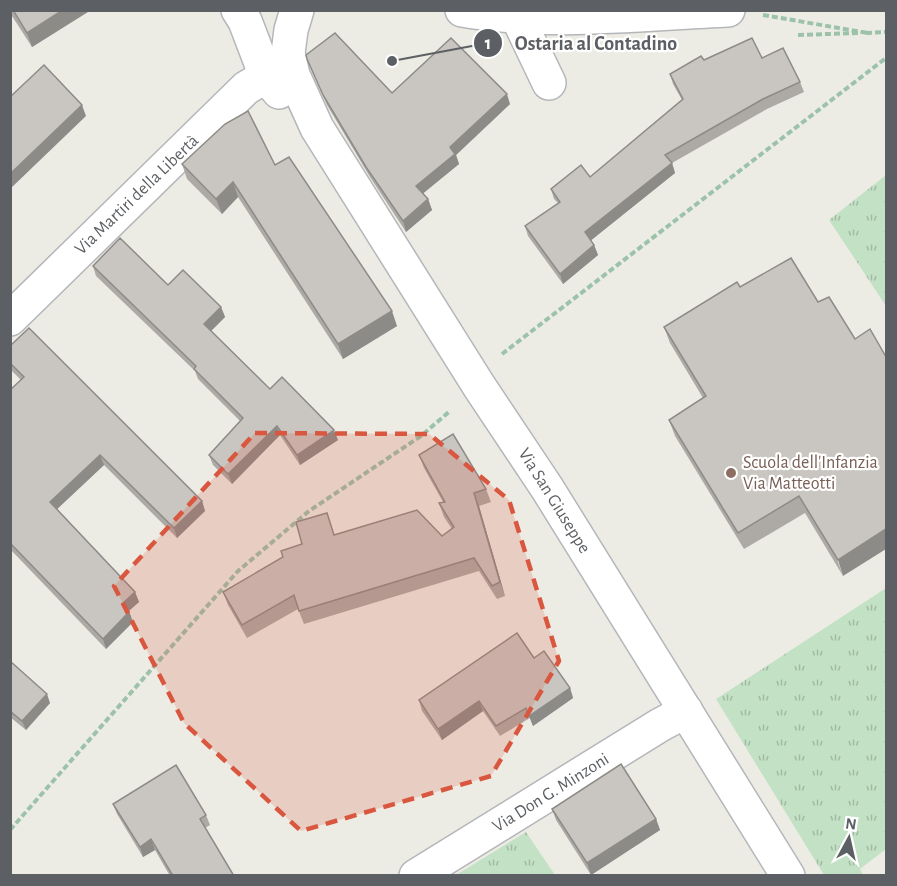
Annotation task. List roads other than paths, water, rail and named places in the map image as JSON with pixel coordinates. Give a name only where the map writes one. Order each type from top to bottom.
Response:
[{"type":"street","name":"Via San Giuseppe","points":[[238,10],[245,21],[266,76],[297,114],[317,128]]},
{"type":"street","name":"Via San Giuseppe","points":[[297,10],[288,53],[293,75],[317,128],[479,386],[540,478],[788,876]]},
{"type":"street","points":[[462,10],[558,18],[743,12]]},
{"type":"street","points":[[515,14],[549,83]]},
{"type":"street","name":"Via Martiri della Libertà","points":[[10,319],[246,88],[266,76]]},
{"type":"street","name":"Via Don G. Minzoni","points":[[416,876],[686,711]]},
{"type":"place","name":"Ostaria al Contadino","points":[[392,61]]},
{"type":"place","name":"Scuola dell'Infanzia Via Matteotti","points":[[731,473]]}]
